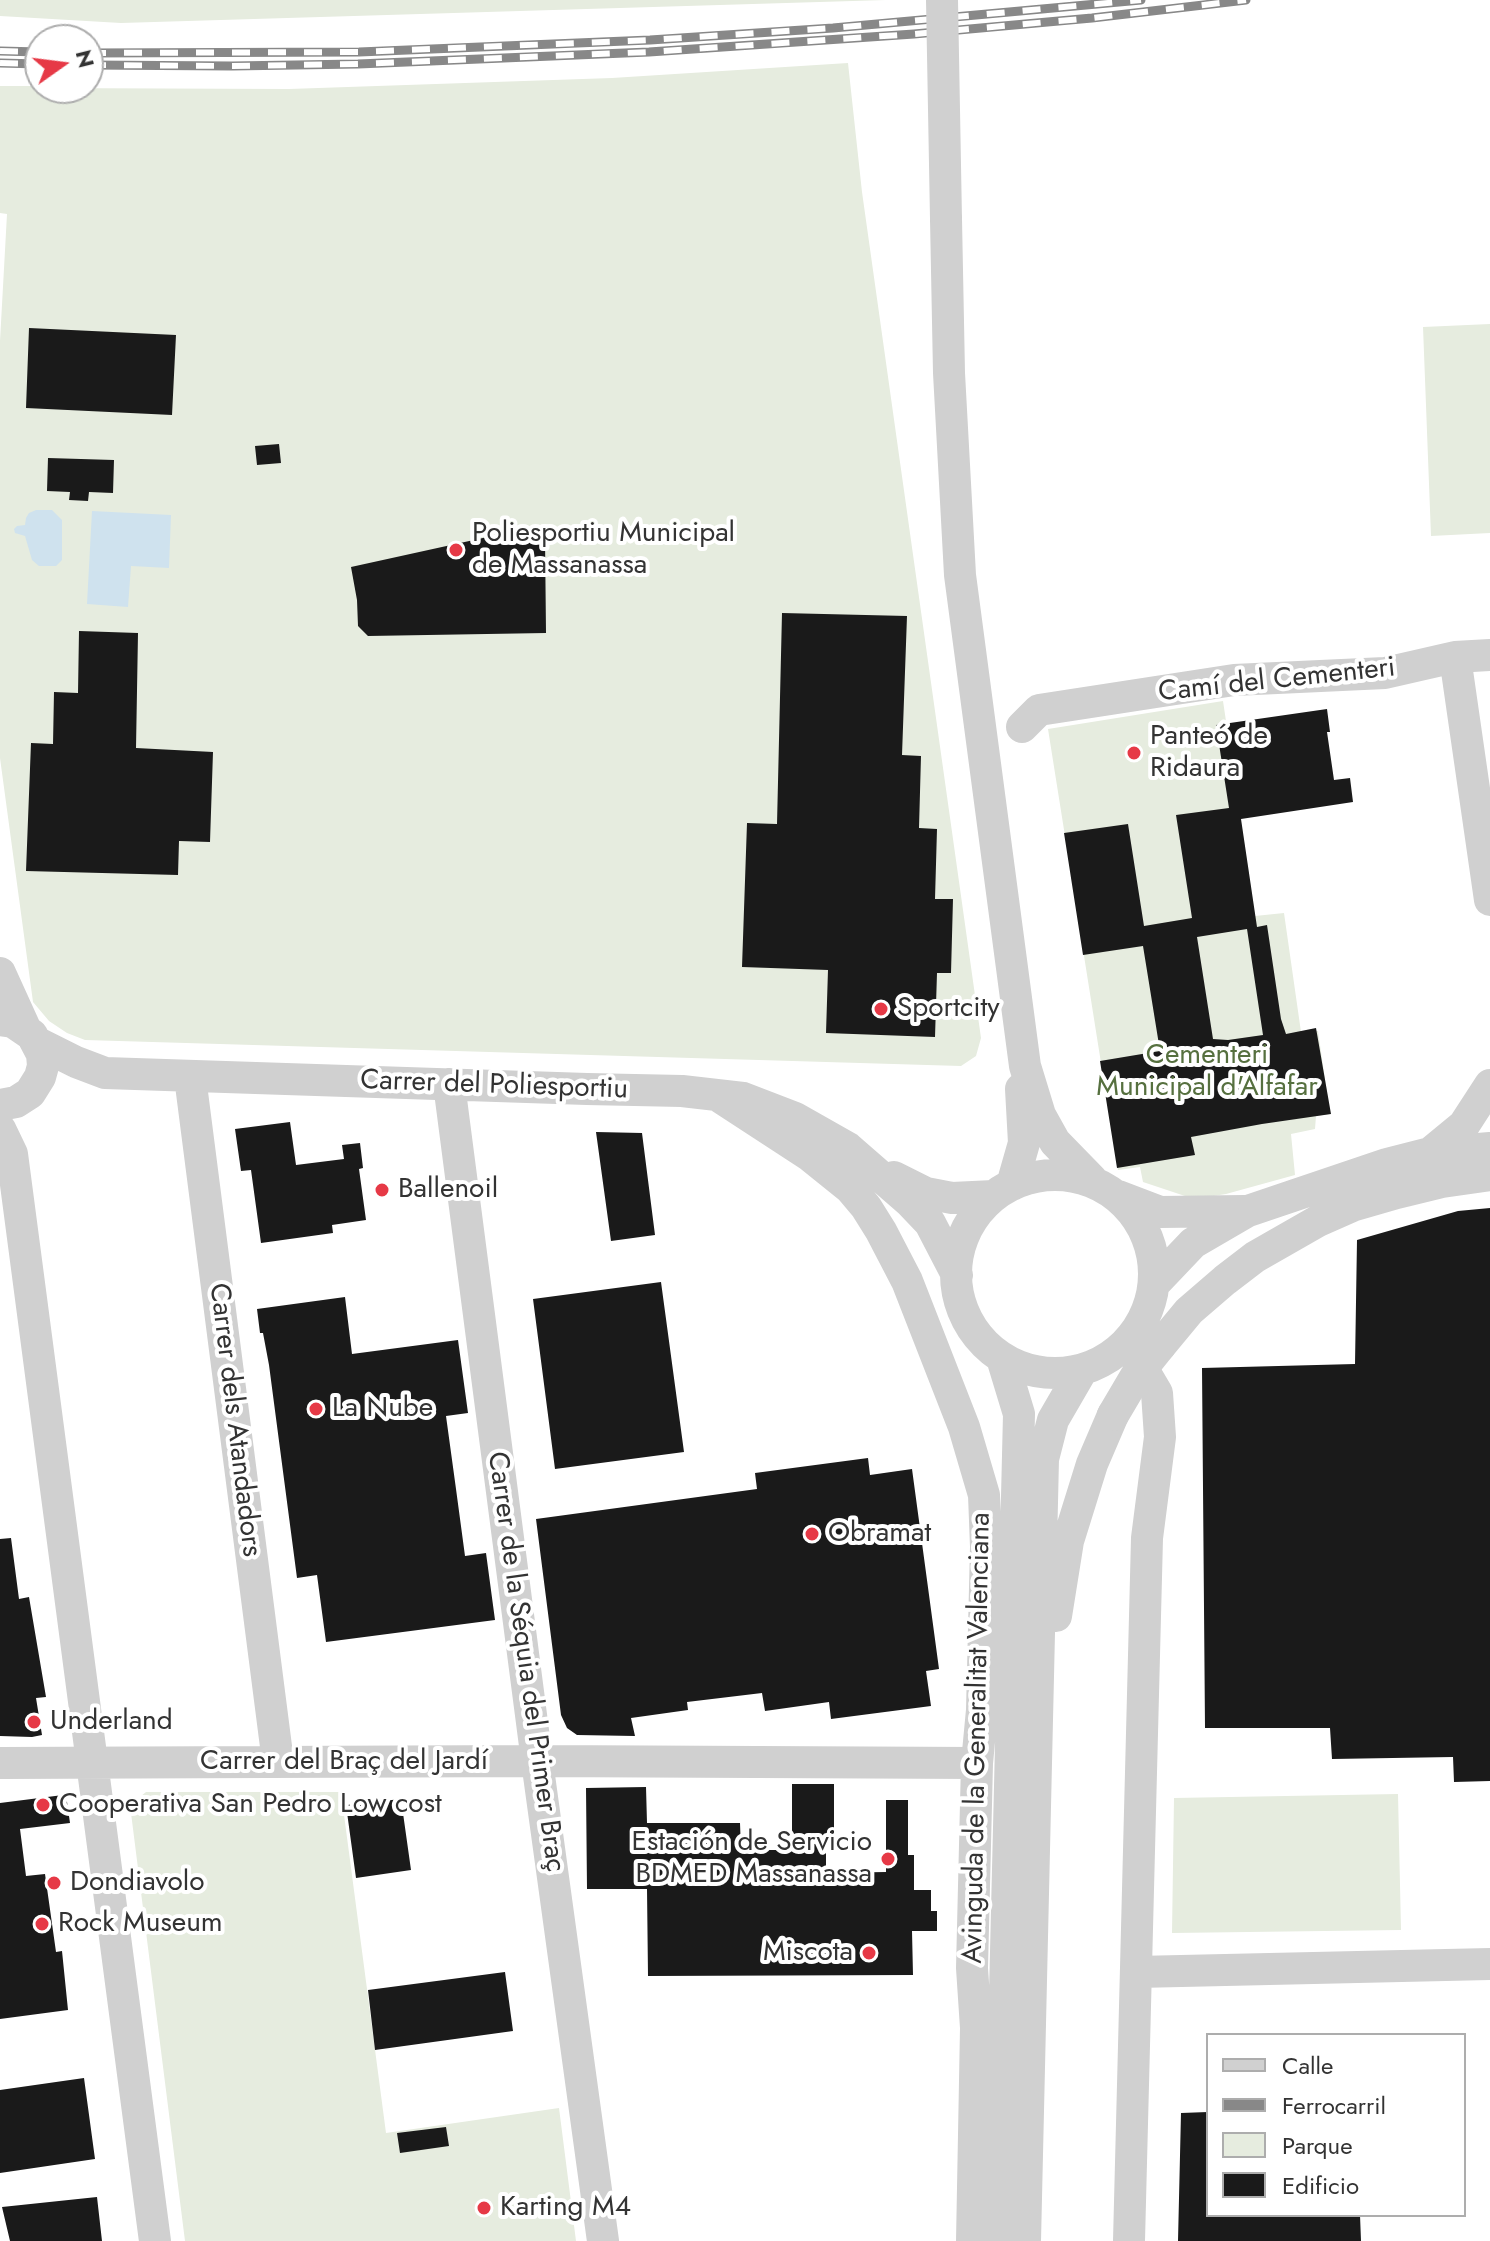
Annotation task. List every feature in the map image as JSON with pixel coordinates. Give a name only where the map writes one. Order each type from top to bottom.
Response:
[{"type":"street","points":[[942,0],[949,373],[960,575],[1025,1066],[1040,1115],[1055,1142],[1103,1187],[1137,1218],[1151,1250],[1154,1284],[1146,1315],[1127,1342],[1107,1359],[1066,1373],[1041,1372],[1002,1358],[974,1330],[965,1313],[957,1275],[959,1252],[966,1231],[978,1212],[1003,1191],[1035,1177],[1059,1175],[1103,1187],[1160,1212],[1248,1211]]},
{"type":"street","name":"Camí del Cementeri","points":[[1022,727],[1039,710],[1234,680],[1385,673],[1455,657],[1490,655]]},
{"type":"street","points":[[1455,657],[1490,900]]},
{"type":"street","points":[[0,973],[21,1030],[42,1054],[43,1066],[20,1096],[6,1142],[155,2241]]},
{"type":"street","name":"Carrer del Poliesportiu","points":[[21,1030],[76,1062],[105,1073]]},
{"type":"street","points":[[1003,1191],[1024,1143],[1021,1089],[1025,1066]]},
{"type":"street","name":"Carrer del Poliesportiu","points":[[20,1096],[105,1073],[682,1091],[743,1098],[795,1118],[848,1148],[930,1223],[957,1275]]},
{"type":"street","name":"Carrer dels Atandadors","points":[[190,1077],[278,1762]]},
{"type":"street","name":"Carrer de la Séquia del Primer Braç","points":[[449,1084],[603,2241]]},
{"type":"street","points":[[1430,1153],[1464,1125],[1490,1085]]},
{"type":"street","name":"Avinguda de la Generalitat Valenciana","points":[[717,1095],[809,1155],[850,1188],[866,1207],[907,1281],[954,1400],[981,1480],[986,1511],[972,1968],[976,2028],[972,2241]]},
{"type":"street","points":[[1154,1284],[1193,1243],[1248,1211],[1387,1164],[1430,1153],[1490,1148]]},
{"type":"street","name":"Carrer del Poliesportiu","points":[[866,1163],[926,1193],[952,1198],[1003,1191]]},
{"type":"street","points":[[976,2028],[990,1908],[1051,1736],[1057,1604],[1068,1541],[1092,1464],[1113,1415],[1136,1376],[1189,1311],[1225,1280],[1255,1257],[1318,1221],[1352,1206],[1397,1193],[1490,1175]]},
{"type":"street","points":[[1127,1342],[1157,1393],[1160,1437],[1147,1538],[1129,2241]]},
{"type":"street","points":[[1002,1358],[1019,1414],[1025,2241]]},
{"type":"street","points":[[999,2241],[1043,1459],[1053,1420],[1082,1370]]},
{"type":"street","name":"Carrer del Braç del Jardí","points":[[0,1763],[977,1763]]},
{"type":"street","points":[[1137,1972],[1490,1964]]},
{"type":"green space","points":[[0,0],[886,0],[121,23],[0,16]]},
{"type":"green space","name":"Poliesportiu Municipal de Massanassa","points":[[848,63],[862,192],[981,1038],[976,1056],[961,1066],[85,1040],[67,1033],[49,1021],[33,1002],[0,758],[0,341],[7,214],[0,213],[0,86],[24,86],[24,104],[104,104],[104,88],[289,89],[612,78]]},
{"type":"green space","points":[[1490,324],[1490,533],[1431,536],[1423,327]]},
{"type":"green space","name":"Cementeri Municipal d'Alfafar","points":[[1223,701],[1255,916],[1284,913],[1301,1032],[1318,1031],[1330,1114],[1316,1116],[1315,1129],[1291,1134],[1295,1175],[1226,1194],[1194,1199],[1143,1182],[1140,1167],[1118,1170],[1048,729]]},
{"type":"green space","points":[[146,1792],[341,1792],[386,2133],[559,2108],[576,2241],[185,2241],[130,1805]]},
{"type":"green space","points":[[1398,1794],[1401,1930],[1172,1933],[1174,1798]]},
{"type":"water","points":[[52,510],[62,520],[62,560],[56,566],[39,566],[32,560],[25,536],[15,533],[14,529],[25,525],[29,513]]},
{"type":"water","points":[[92,511],[171,515],[169,568],[131,566],[128,607],[87,604]]},
{"type":"building","points":[[29,328],[176,335],[172,415],[26,408]]},
{"type":"building","points":[[279,444],[281,463],[257,465],[255,446]]},
{"type":"building","points":[[48,458],[114,460],[113,493],[89,492],[88,501],[69,500],[70,492],[47,491]]},
{"type":"building","points":[[542,525],[545,538],[546,633],[368,636],[358,626],[351,567]]},
{"type":"building","points":[[782,613],[907,616],[902,755],[921,756],[919,828],[937,829],[935,899],[953,899],[951,973],[937,973],[935,1037],[826,1033],[828,970],[742,967],[747,823],[777,824]]},
{"type":"building","points":[[79,631],[138,633],[136,748],[213,752],[210,842],[179,841],[178,875],[26,871],[31,743],[53,744],[54,692],[78,693]]},
{"type":"building","points":[[1327,709],[1334,780],[1350,778],[1353,802],[1241,819],[1257,927],[1267,925],[1281,1019],[1286,1034],[1316,1028],[1331,1114],[1191,1137],[1195,1155],[1117,1168],[1100,1061],[1160,1051],[1143,946],[1083,955],[1064,833],[1128,824],[1144,926],[1192,918],[1176,815],[1229,808],[1216,725]],"holes":[[[1247,929],[1263,1035],[1213,1039],[1197,937]]]},
{"type":"building","points":[[290,1122],[296,1165],[344,1159],[342,1145],[360,1143],[363,1168],[359,1169],[366,1220],[332,1225],[333,1233],[261,1243],[251,1170],[241,1171],[235,1129]]},
{"type":"building","points":[[596,1132],[642,1133],[655,1235],[611,1241]]},
{"type":"building","points":[[1490,1208],[1490,1781],[1454,1782],[1453,1757],[1332,1759],[1330,1728],[1205,1728],[1202,1368],[1355,1364],[1357,1240],[1458,1211]]},
{"type":"building","points":[[661,1282],[684,1452],[555,1469],[533,1299]]},
{"type":"building","points":[[345,1297],[352,1354],[458,1340],[468,1413],[446,1416],[465,1556],[486,1553],[495,1620],[326,1642],[317,1575],[297,1578],[269,1365],[257,1309]]},
{"type":"building","points":[[868,1458],[870,1475],[912,1469],[939,1669],[926,1671],[931,1706],[831,1719],[829,1702],[765,1711],[762,1693],[687,1702],[688,1710],[631,1718],[635,1736],[577,1735],[567,1728],[561,1715],[536,1519],[757,1489],[755,1473]]},
{"type":"building","points":[[11,1538],[19,1599],[29,1597],[46,1697],[36,1698],[42,1735],[32,1737],[0,1736],[0,1539]]},
{"type":"building","points":[[792,1784],[834,1784],[834,1836],[826,1836],[826,1873],[886,1872],[886,1800],[908,1800],[908,1855],[914,1855],[914,1890],[931,1890],[931,1911],[937,1911],[937,1931],[912,1931],[913,1975],[648,1976],[647,1889],[587,1889],[586,1788],[646,1787],[647,1823],[740,1823],[741,1850],[792,1850]]},
{"type":"building","points":[[63,1795],[70,1823],[20,1829],[26,1876],[45,1874],[56,1952],[62,1951],[68,2010],[0,2019],[0,1803]]},
{"type":"building","points":[[401,1799],[411,1870],[356,1878],[346,1805]]},
{"type":"building","points":[[505,1972],[513,2031],[375,2050],[368,1990]]},
{"type":"building","points":[[84,2078],[95,2159],[0,2173],[0,2090]]},
{"type":"building","points":[[1206,2112],[1206,2217],[1360,2217],[1361,2241],[1178,2241],[1181,2113]]},
{"type":"building","points":[[446,2127],[449,2146],[400,2153],[397,2133]]},
{"type":"building","points":[[97,2197],[102,2241],[10,2241],[2,2207]]},
{"type":"railway","points":[[104,53],[359,52],[650,40],[833,28],[1141,0]]},
{"type":"railway","points":[[104,65],[358,64],[649,52],[914,34],[1246,0]]},
{"type":"railway","points":[[0,51],[24,52]]},
{"type":"railway","points":[[0,63],[24,64]]},
{"type":"place","name":"Poliesportiu Municipal de Massanassa","points":[[456,550]]},
{"type":"place","name":"Panteó de Ridaura","points":[[1134,753]]},
{"type":"place","name":"Sportcity","points":[[881,1009]]},
{"type":"place","name":"Ballenoil","points":[[382,1190]]},
{"type":"place","name":"La Nube","points":[[316,1409]]},
{"type":"place","name":"Obramat","points":[[812,1534]]},
{"type":"place","name":"Underland","points":[[34,1722]]},
{"type":"place","name":"Cooperativa San Pedro Low cost","points":[[43,1805]]},
{"type":"place","name":"Estación de Servicio BDMED Massanassa","points":[[888,1859]]},
{"type":"place","name":"Dondiavolo","points":[[54,1883]]},
{"type":"place","name":"Rock Museum","points":[[42,1924]]},
{"type":"place","name":"Miscota","points":[[869,1953]]},
{"type":"place","name":"Karting M4","points":[[484,2208]]}]
